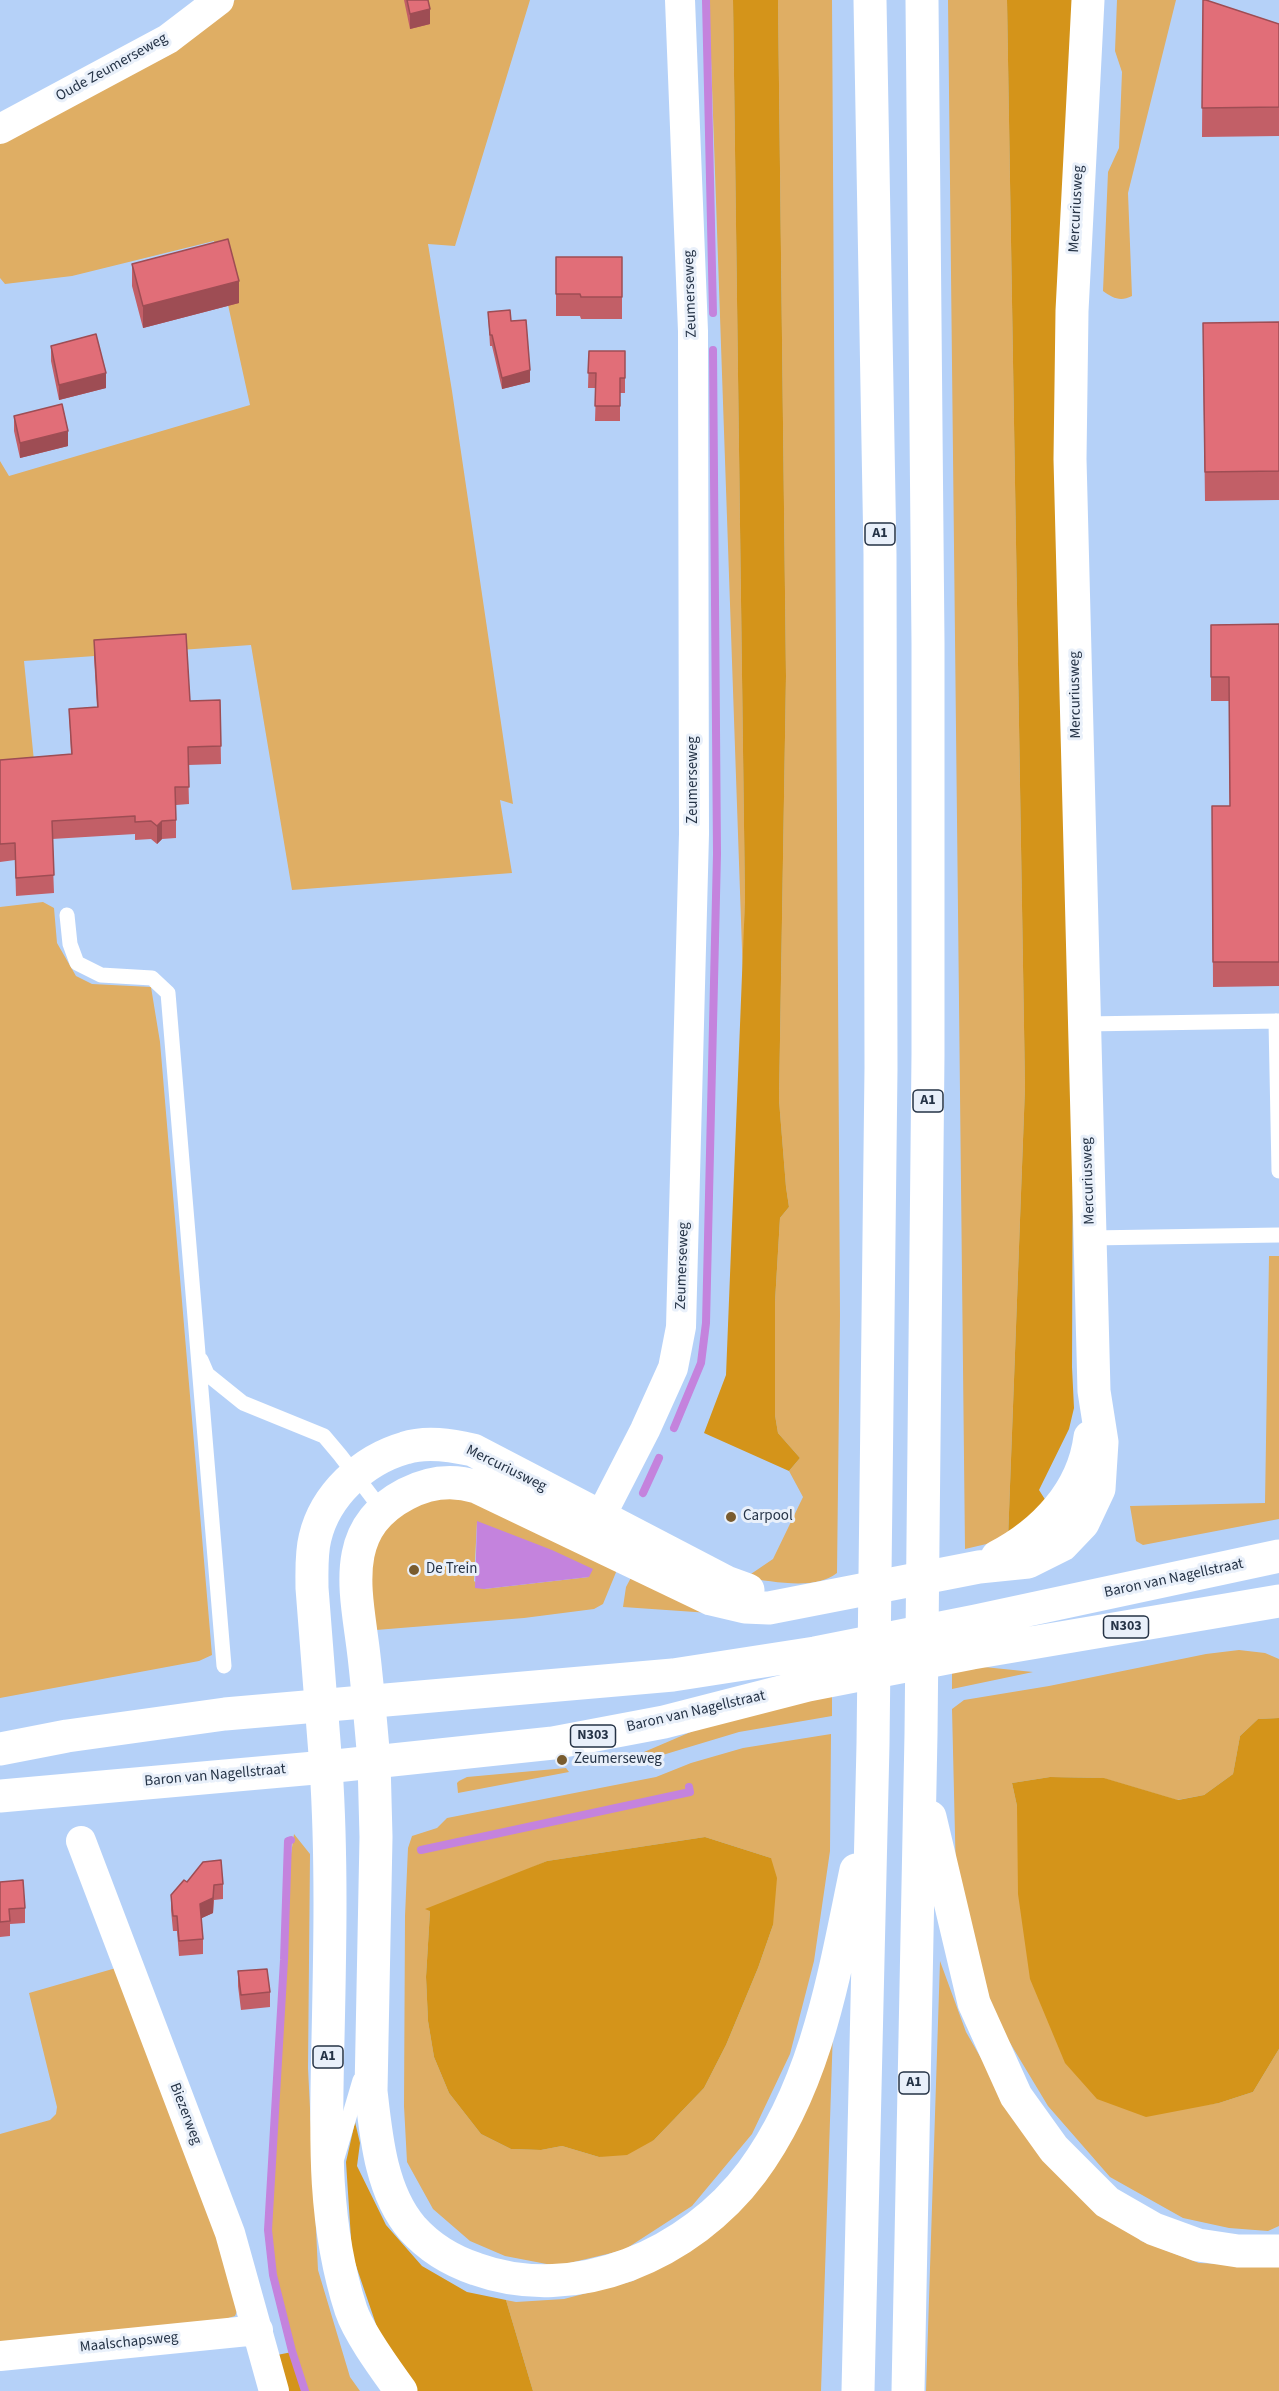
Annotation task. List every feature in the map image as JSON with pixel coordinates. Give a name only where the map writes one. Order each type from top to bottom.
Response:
[{"type":"main road","name":"A1","points":[[858,2391],[873,1744],[881,1068],[880,602],[870,0]]},
{"type":"main road","name":"A1","points":[[908,2391],[924,1559],[928,1066],[928,643],[922,0]]},
{"type":"main road","name":"Mercuriusweg","points":[[374,1761],[354,1575],[356,1556],[362,1540],[382,1510],[416,1489],[438,1483],[459,1483],[477,1487],[594,1528],[726,1582],[769,1596],[802,1601],[979,1567],[1019,1545],[1045,1524],[1077,1480],[1089,1442],[1094,1391],[1070,459],[1072,311],[1088,0]]},
{"type":"main road","name":"Mercuriusweg","points":[[326,1767],[311,1565],[315,1537],[325,1510],[337,1491],[354,1475],[382,1456],[406,1447],[451,1445],[472,1450],[594,1528]]},
{"type":"main road","name":"Baron van Nagellstraat","points":[[0,1749],[67,1736],[225,1714],[672,1675],[815,1653],[1279,1556]]},
{"type":"main road","name":"Baron van Nagellstraat","points":[[0,1796],[326,1767],[554,1743],[664,1722],[808,1685],[972,1653],[1279,1601]]},
{"type":"main road","name":"A1","points":[[374,1761],[376,1837],[370,2045],[371,2091],[375,2128],[389,2188],[411,2227],[433,2247],[459,2263],[496,2277],[537,2282],[575,2280],[642,2260],[698,2228],[751,2174],[788,2115],[804,2079],[821,2029],[872,1792]]},
{"type":"main road","name":"A1","points":[[326,1767],[331,1880],[326,2160],[333,2238],[352,2312],[382,2366],[401,2391]]},
{"type":"main road","name":"A1","points":[[920,1775],[952,1902],[974,2003],[1016,2096],[1054,2149],[1107,2202],[1154,2229],[1198,2245],[1238,2251],[1279,2251]]},
{"type":"street","name":"Oude Zeumerseweg","points":[[0,129],[168,39],[219,0]]},
{"type":"street","name":"Zeumerseweg","points":[[594,1528],[645,1430],[673,1368],[681,1327],[694,822],[693,331],[680,0]]},
{"type":"street","name":"Biezerweg","points":[[81,1841],[230,2233],[274,2391]]},
{"type":"street","name":"Maalschapsweg","points":[[0,2356],[258,2330]]},
{"type":"lane","points":[[67,915],[70,944],[77,963],[101,975],[152,978],[168,993],[224,1666]]},
{"type":"lane","points":[[1084,1024],[1278,1021],[1279,1171]]},
{"type":"lane","points":[[1090,1238],[1279,1235]]},
{"type":"lane","points":[[198,1355],[207,1374],[243,1403],[324,1436],[382,1510]]},
{"type":"lane","name":"A1","points":[[328,2191],[370,2045]]},
{"type":"shaded area","points":[[235,0],[530,0],[455,246],[428,244],[513,804],[500,800],[512,873],[292,890],[251,645],[24,661],[35,771],[0,775],[0,461],[9,476],[250,405],[214,241],[72,276],[5,284],[0,278],[0,143],[171,54]]},
{"type":"shaded area","points":[[709,0],[733,0],[745,900],[743,978]]},
{"type":"shaded area","points":[[733,0],[778,0],[786,676],[779,1100],[789,1207],[780,1218],[775,1302],[775,1415],[778,1433],[800,1458],[789,1471],[704,1433],[726,1375],[745,900]]},
{"type":"shaded area","points":[[778,0],[832,0],[840,1315],[837,1573],[828,1579],[805,1583],[745,1578],[773,1559],[803,1497],[789,1471],[800,1458],[778,1433],[775,1415],[775,1302],[780,1218],[789,1207],[779,1100],[786,676]]},
{"type":"shaded area","points":[[948,0],[1007,0],[1025,1087],[1008,1539],[965,1549]]},
{"type":"shaded area","points":[[1007,0],[1077,0],[1072,1367],[1074,1408],[1069,1429],[1039,1490],[1046,1501],[1008,1539],[1025,1087]]},
{"type":"shaded area","points":[[1117,0],[1176,0],[1128,193],[1132,296],[1120,299],[1103,291],[1108,172],[1119,148],[1122,72],[1115,51]]},
{"type":"shaded area","points":[[43,902],[54,908],[57,943],[76,976],[92,984],[151,987],[160,1042],[212,1655],[199,1661],[0,1698],[0,907]]},
{"type":"shaded area","points":[[1269,1256],[1279,1256],[1279,1519],[1143,1545],[1136,1541],[1130,1506],[1265,1503]]},
{"type":"shaded area","points":[[453,1490],[619,1565],[603,1604],[594,1609],[524,1618],[376,1630],[363,1600],[371,1540],[390,1513]],"holes":[[[477,1522],[589,1577],[484,1589],[474,1581]]]},
{"type":"shaded area","points":[[477,1521],[552,1550],[593,1569],[589,1577],[484,1589],[475,1588]]},
{"type":"shaded area","points":[[635,1570],[724,1614],[623,1607],[626,1587]]},
{"type":"shaded area","points":[[1239,1650],[1265,1653],[1279,1659],[1279,1718],[1258,1719],[1240,1736],[1233,1774],[1204,1795],[1177,1800],[1103,1778],[1050,1777],[1012,1783],[1017,1806],[1192,2107],[1219,2103],[1253,2092],[1279,2049],[1279,2226],[1268,2231],[1229,2228],[1183,2218],[1110,2177],[1048,2106],[995,2018],[956,1877],[952,1709],[964,1700],[1049,1686],[1206,1654]]},
{"type":"shaded area","points":[[984,1667],[1033,1672],[952,1689],[952,1668]]},
{"type":"shaded area","points":[[832,1693],[832,1716],[739,1732],[646,1760],[644,1752],[742,1710]]},
{"type":"shaded area","points":[[1279,1718],[1279,2049],[1253,2092],[1219,2103],[1146,2117],[1097,2099],[1065,2063],[1030,1979],[1018,1894],[1017,1806],[1012,1783],[1050,1777],[1104,1778],[1178,1800],[1204,1795],[1233,1774],[1240,1736],[1258,1719]]},
{"type":"shaded area","points":[[831,1734],[830,1851],[814,1961],[790,2054],[752,2134],[692,2206],[624,2250],[557,2266],[505,2256],[470,2241],[433,2209],[407,2162],[404,2106],[405,1916],[408,1848],[412,1836],[437,1828],[447,1818],[656,1777],[691,1763],[743,1748]],"holes":[[[705,1837],[771,1858],[773,1925],[758,1968],[726,2045],[704,2088],[654,2140],[599,2157],[562,2146],[541,2150],[511,2149],[481,2134],[449,2093],[434,2057],[428,2021],[426,1977],[430,1911],[547,1861]]]},
{"type":"shaded area","points":[[566,1768],[569,1772],[458,1793],[457,1783],[467,1777]]},
{"type":"shaded area","points":[[294,1834],[310,1854],[308,2068],[318,2270],[350,2377],[360,2391],[307,2391],[292,2352],[270,2278],[269,2194],[277,2026],[287,1881]]},
{"type":"shaded area","points":[[705,1837],[771,1858],[777,1878],[773,1925],[726,2045],[704,2088],[654,2140],[627,2155],[599,2157],[562,2146],[541,2150],[511,2149],[481,2134],[449,2093],[434,2057],[428,2021],[426,1977],[430,1911],[425,1909],[547,1861]]},
{"type":"shaded area","points":[[940,1961],[966,2032],[1027,2138],[1141,2241],[1199,2263],[1245,2265],[1279,2263],[1279,2391],[926,2391]]},
{"type":"shaded area","points":[[116,1968],[242,2299],[235,2316],[212,2323],[0,2348],[0,2134],[50,2120],[56,2114],[57,2107],[29,1993]]},
{"type":"shaded area","points":[[833,2030],[821,2391],[533,2391],[506,2300],[516,2302],[564,2299],[633,2281],[693,2248]]},
{"type":"shaded area","points":[[355,2122],[360,2143],[357,2166],[386,2225],[422,2266],[467,2292],[506,2300],[533,2391],[416,2391],[381,2339],[352,2254],[346,2162]]},
{"type":"shaded area","points":[[292,2352],[307,2391],[281,2391],[272,2356]]},
{"type":"building","points":[[407,0],[428,0],[430,9],[410,14]]},
{"type":"building","points":[[1203,0],[1279,24],[1279,107],[1202,108]]},
{"type":"building","points":[[228,239],[239,281],[143,306],[132,264]]},
{"type":"building","points":[[556,257],[622,257],[622,297],[581,297],[580,294],[556,294]]},
{"type":"building","points":[[510,310],[511,321],[526,320],[530,370],[502,378],[492,335],[490,335],[488,312]]},
{"type":"building","points":[[1279,322],[1279,471],[1205,472],[1203,323]]},
{"type":"building","points":[[96,334],[106,373],[59,385],[51,346]]},
{"type":"building","points":[[589,351],[625,351],[625,378],[620,378],[620,406],[595,406],[596,373],[588,373]]},
{"type":"building","points":[[62,404],[68,431],[20,443],[14,416]]},
{"type":"building","points":[[1279,624],[1279,962],[1213,962],[1212,806],[1230,806],[1229,677],[1211,677],[1211,625]]},
{"type":"building","points":[[186,634],[190,701],[220,700],[221,746],[188,747],[189,787],[175,787],[176,820],[162,821],[157,826],[151,821],[135,822],[135,816],[52,821],[54,875],[16,878],[15,843],[0,844],[0,760],[72,754],[69,709],[98,707],[94,640]]},
{"type":"building","points":[[221,1860],[223,1884],[214,1885],[213,1898],[200,1904],[203,1939],[179,1941],[177,1916],[173,1916],[171,1895],[184,1880],[187,1882],[203,1862]]},
{"type":"building","points":[[23,1880],[25,1908],[9,1909],[10,1921],[0,1922],[0,1882]]},
{"type":"building","points":[[267,1969],[270,1992],[241,1995],[238,1971]]},
{"type":"waterway","points":[[706,0],[713,313]]},
{"type":"waterway","points":[[674,1428],[701,1363],[706,1323],[717,854],[713,350]]},
{"type":"waterway","points":[[643,1493],[659,1458]]},
{"type":"waterway","points":[[421,1850],[690,1792],[689,1787]]},
{"type":"waterway","points":[[291,1840],[288,1841],[284,1960],[268,2230],[273,2275],[292,2351],[305,2391]]},
{"type":"place","name":"Carpool","points":[[731,1517]]},
{"type":"place","name":"De Trein","points":[[414,1570]]},
{"type":"place","name":"Zeumerseweg","points":[[562,1760]]}]
